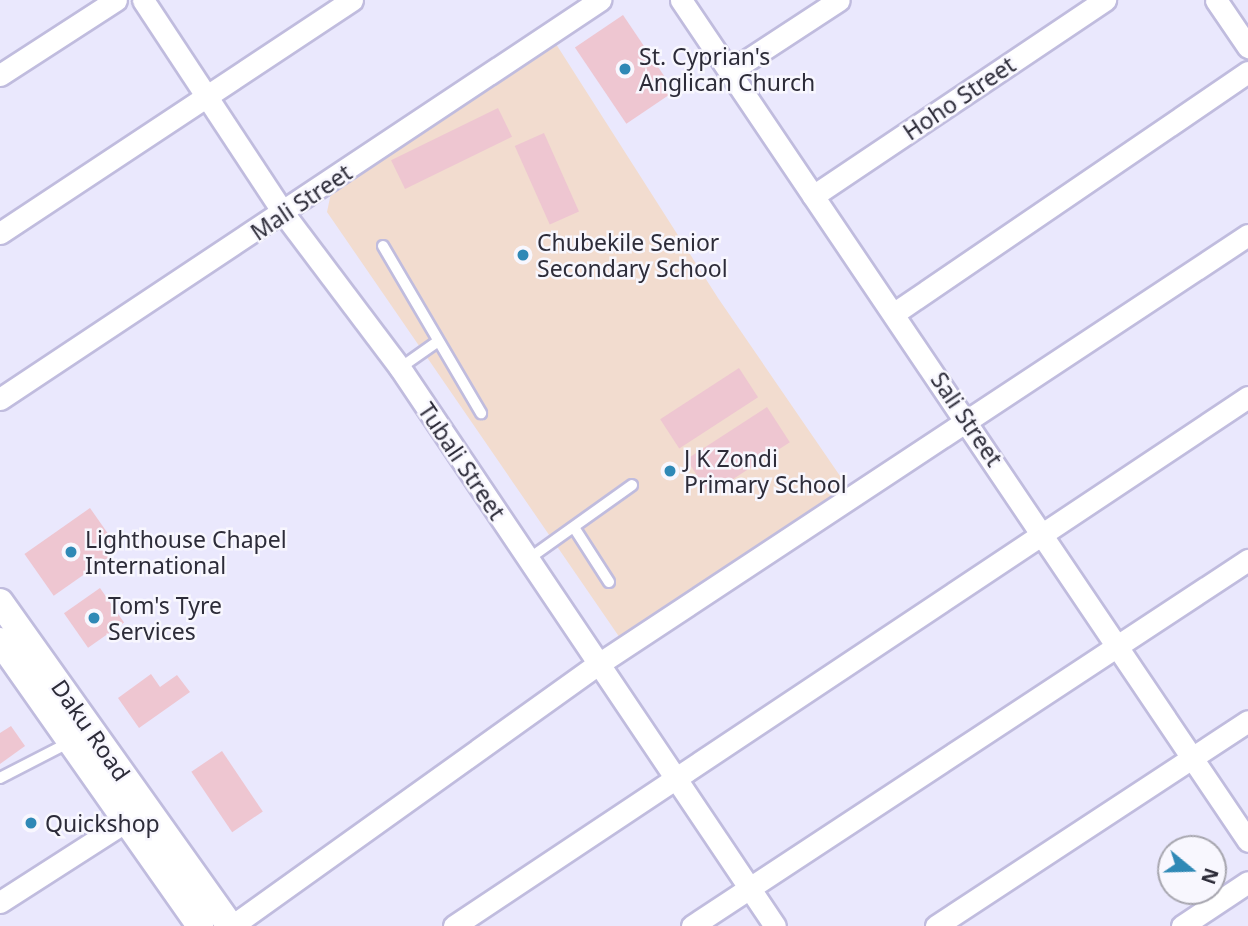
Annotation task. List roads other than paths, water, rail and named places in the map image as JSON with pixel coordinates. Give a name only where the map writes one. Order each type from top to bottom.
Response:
[{"type":"street","points":[[0,75],[116,0]]},
{"type":"street","name":"Tubali Street","points":[[143,0],[205,98],[284,214],[400,368],[597,665],[678,777],[775,926]]},
{"type":"street","points":[[0,233],[352,0]]},
{"type":"street","name":"Mali Street","points":[[0,400],[284,214],[600,0]]},
{"type":"street","name":"Sali Street","points":[[681,0],[1045,534],[1248,841]]},
{"type":"street","points":[[729,72],[839,0]]},
{"type":"street","name":"Hoho Street","points":[[813,196],[1105,0]]},
{"type":"street","points":[[1216,0],[1248,47]]},
{"type":"street","points":[[896,313],[1248,72]]},
{"type":"street","points":[[231,926],[597,665],[1248,235]]},
{"type":"street","points":[[454,926],[1248,397]]},
{"type":"street","points":[[692,926],[1120,648],[1248,560]]},
{"type":"street","name":"Daku Road","points":[[0,602],[6,637],[70,742],[200,926]]},
{"type":"street","name":"Daku Road","points":[[6,637],[231,926]]},
{"type":"street","points":[[936,926],[1248,721]]},
{"type":"street","points":[[0,902],[125,821]]},
{"type":"street","points":[[1182,926],[1248,882]]},
{"type":"lane","points":[[383,246],[437,342],[481,412]]},
{"type":"lane","points":[[400,368],[437,342]]},
{"type":"lane","points":[[527,560],[575,529],[632,485]]},
{"type":"lane","points":[[575,529],[609,582]]},
{"type":"lane","points":[[0,779],[70,742]]},
{"type":"place","name":"St. Cyprian's Anglican Church","points":[[625,69]]},
{"type":"place","name":"Chubekile Senior Secondary School","points":[[523,255]]},
{"type":"place","name":"J K Zondi Primary School","points":[[670,471]]},
{"type":"place","name":"Lighthouse Chapel International","points":[[71,552]]},
{"type":"place","name":"Tom's Tyre Services","points":[[94,618]]},
{"type":"place","name":"Quickshop","points":[[31,823]]}]
